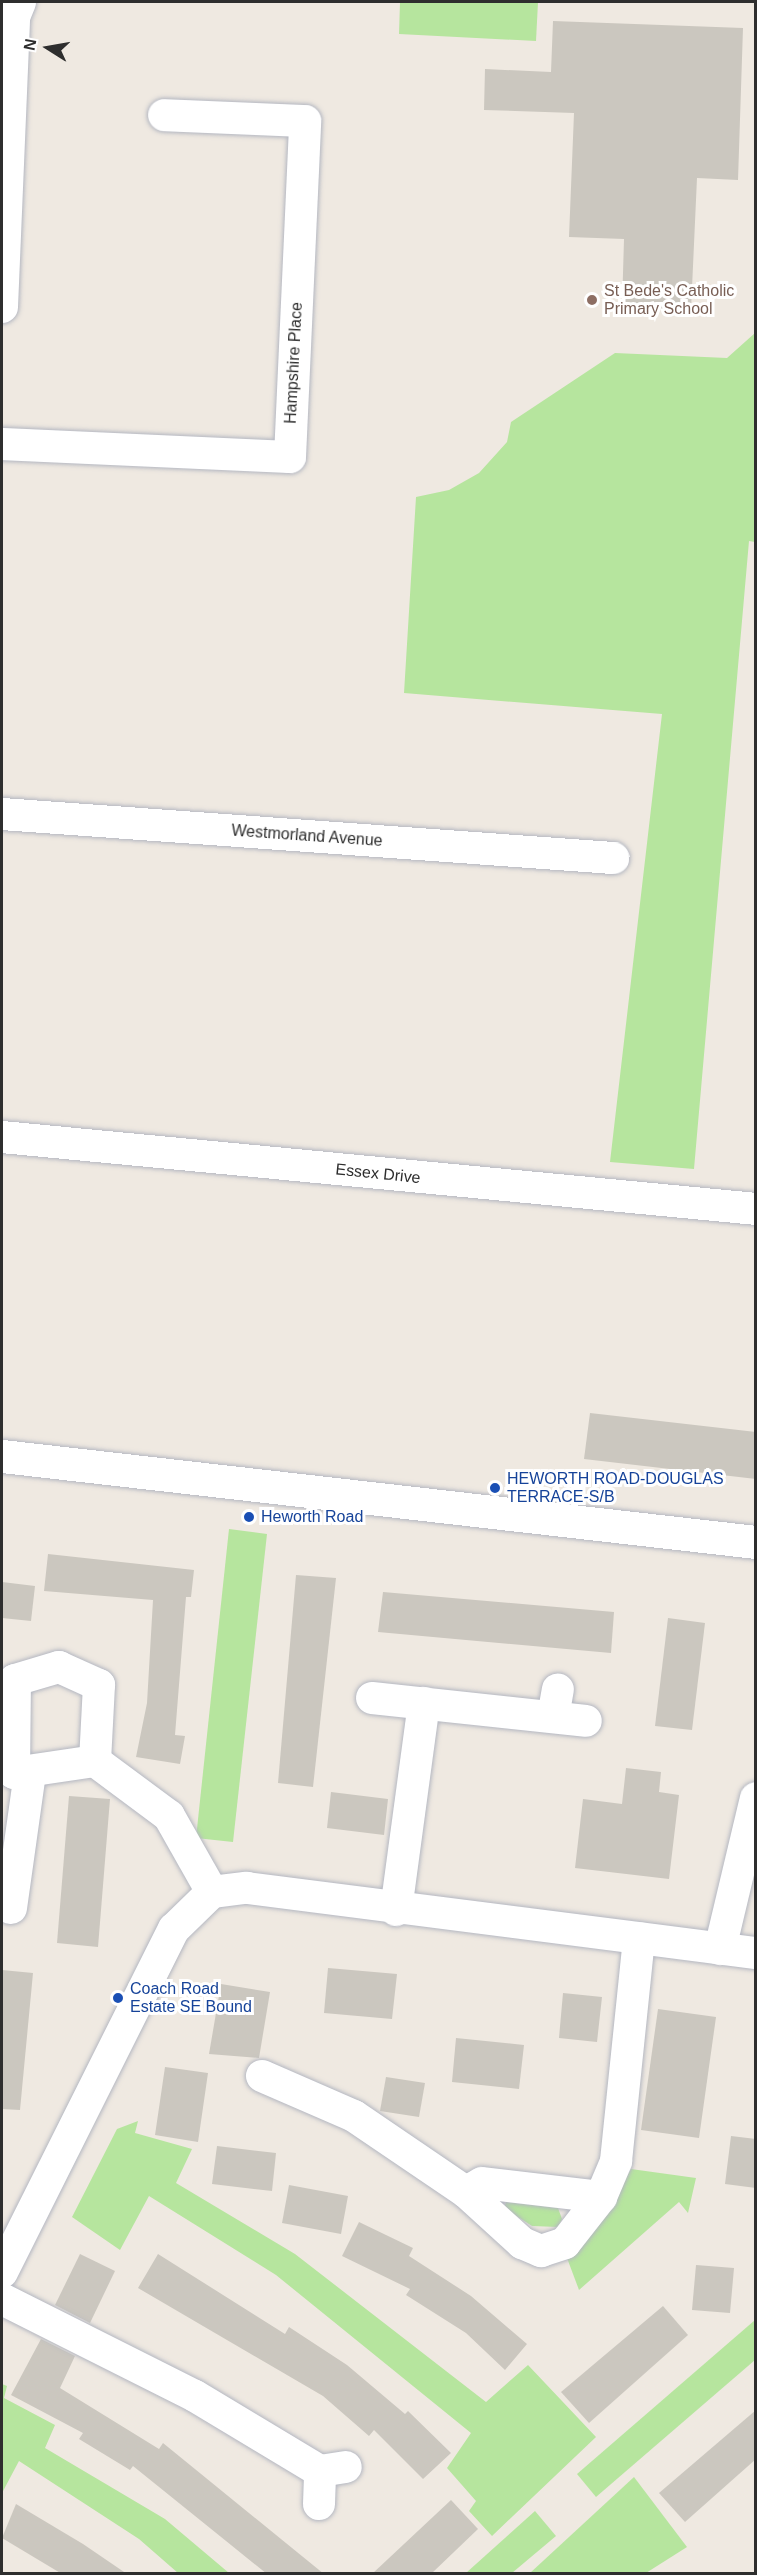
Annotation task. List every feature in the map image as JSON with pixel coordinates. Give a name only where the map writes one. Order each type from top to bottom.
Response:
[{"type":"street","points":[[2,298],[14,18],[20,2]]},
{"type":"street","name":"Hampshire Place","points":[[2,444],[290,457],[305,121],[164,115]]},
{"type":"street","name":"Westmorland Avenue","points":[[2,814],[612,858]]},
{"type":"street","name":"Essex Drive","points":[[2,1137],[756,1209]]},
{"type":"street","points":[[2,1456],[756,1542]]},
{"type":"street","points":[[95,1761],[99,1685],[59,1666],[8,1679],[14,1773],[95,1761],[169,1816],[212,1892]]},
{"type":"street","points":[[372,1698],[424,1704],[555,1703],[586,1721]]},
{"type":"street","points":[[396,1910],[424,1704]]},
{"type":"street","points":[[11,1908],[30,1772]]},
{"type":"street","points":[[720,1949],[756,1798]]},
{"type":"street","points":[[3,2265],[174,1929],[212,1892],[247,1888],[396,1910],[756,1953]]},
{"type":"street","points":[[262,2076],[354,2115],[466,2192],[499,2226],[541,2251],[565,2243],[601,2197],[616,2161],[639,1938]]},
{"type":"street","points":[[466,2192],[482,2183],[601,2197]]},
{"type":"street","points":[[2,2299],[195,2396],[333,2469],[319,2504]]},
{"type":"green space","points":[[400,2],[538,2],[536,41],[399,34]]},
{"type":"green space","points":[[755,333],[755,542],[749,541],[694,1169],[610,1162],[662,714],[404,693],[416,497],[449,490],[479,473],[507,442],[511,422],[615,353],[727,358]]},
{"type":"green space","points":[[229,1529],[267,1534],[233,1842],[196,1838]]},
{"type":"green space","points":[[138,2121],[135,2133],[192,2149],[176,2183],[295,2254],[486,2402],[528,2365],[596,2437],[492,2536],[469,2511],[476,2501],[447,2468],[471,2433],[276,2275],[149,2196],[120,2250],[72,2217],[117,2129]]},
{"type":"green space","points":[[631,2169],[696,2178],[688,2213],[679,2202],[579,2290],[567,2258],[610,2209]]},
{"type":"green space","points":[[506,2202],[558,2208],[562,2219],[558,2227],[532,2226],[504,2208]]},
{"type":"green space","points":[[755,2320],[755,2360],[596,2497],[577,2474]]},
{"type":"green space","points":[[2,2384],[7,2386],[4,2398],[55,2425],[45,2448],[165,2519],[229,2573],[178,2573],[139,2539],[19,2461],[2,2493]]},
{"type":"green space","points":[[634,2477],[687,2547],[646,2573],[530,2573]]},
{"type":"green space","points":[[535,2511],[556,2536],[512,2573],[466,2573]]},
{"type":"building","points":[[553,21],[743,28],[738,180],[697,178],[691,310],[622,307],[624,239],[569,237],[574,113],[484,110],[485,69],[551,72]]},
{"type":"building","points":[[590,1413],[756,1432],[756,1479],[584,1459]]},
{"type":"building","points":[[48,1554],[194,1570],[191,1597],[186,1597],[175,1735],[185,1736],[180,1764],[136,1757],[147,1703],[153,1600],[44,1591]]},
{"type":"building","points":[[296,1575],[336,1578],[313,1787],[278,1783]]},
{"type":"building","points":[[2,1582],[35,1586],[31,1621],[2,1618]]},
{"type":"building","points":[[383,1592],[614,1612],[611,1653],[378,1632]]},
{"type":"building","points":[[668,1618],[705,1623],[692,1730],[655,1726]]},
{"type":"building","points":[[626,1768],[661,1772],[659,1792],[679,1795],[669,1879],[575,1868],[583,1799],[622,1804]]},
{"type":"building","points":[[331,1792],[388,1799],[384,1835],[327,1828]]},
{"type":"building","points":[[69,1796],[110,1799],[98,1947],[57,1943]]},
{"type":"building","points":[[328,1968],[397,1974],[392,2019],[324,2013]]},
{"type":"building","points":[[2,1970],[33,1973],[20,2110],[2,2109]]},
{"type":"building","points":[[221,1984],[270,1992],[259,2058],[209,2054]]},
{"type":"building","points":[[563,1993],[602,1997],[597,2042],[559,2038]]},
{"type":"building","points":[[658,2009],[716,2017],[699,2138],[641,2130]]},
{"type":"building","points":[[456,2038],[524,2045],[519,2089],[452,2082]]},
{"type":"building","points":[[165,2067],[208,2073],[198,2142],[155,2135]]},
{"type":"building","points":[[386,2077],[425,2083],[419,2117],[380,2111]]},
{"type":"building","points":[[731,2136],[756,2139],[756,2188],[725,2184]]},
{"type":"building","points":[[217,2146],[276,2153],[272,2191],[212,2184]]},
{"type":"building","points":[[289,2185],[348,2196],[341,2234],[282,2223]]},
{"type":"building","points":[[359,2222],[413,2248],[409,2256],[471,2296],[527,2344],[505,2370],[466,2333],[406,2295],[410,2289],[342,2256]]},
{"type":"building","points":[[80,2254],[115,2271],[90,2323],[55,2305]]},
{"type":"building","points":[[158,2254],[285,2334],[289,2327],[347,2365],[405,2414],[408,2411],[451,2453],[423,2479],[374,2430],[369,2436],[323,2396],[138,2288]]},
{"type":"building","points":[[696,2265],[734,2268],[730,2313],[692,2310]]},
{"type":"building","points":[[663,2306],[688,2335],[589,2423],[561,2392]]},
{"type":"building","points":[[41,2339],[75,2356],[60,2388],[159,2449],[163,2443],[324,2574],[267,2574],[133,2466],[130,2470],[79,2439],[83,2433],[11,2395]]},
{"type":"building","points":[[756,2410],[756,2459],[685,2522],[659,2493]]},
{"type":"building","points":[[451,2500],[478,2529],[431,2574],[372,2574]]},
{"type":"building","points":[[16,2504],[83,2544],[127,2574],[62,2574],[2,2538]]},
{"type":"place","name":"St Bede's Catholic Primary School","points":[[592,300]]},
{"type":"place","name":"HEWORTH ROAD-DOUGLAS TERRACE-S/B","points":[[495,1488]]},
{"type":"place","name":"Heworth Road","points":[[249,1517]]},
{"type":"place","name":"Coach Road Estate SE Bound","points":[[118,1998]]}]
